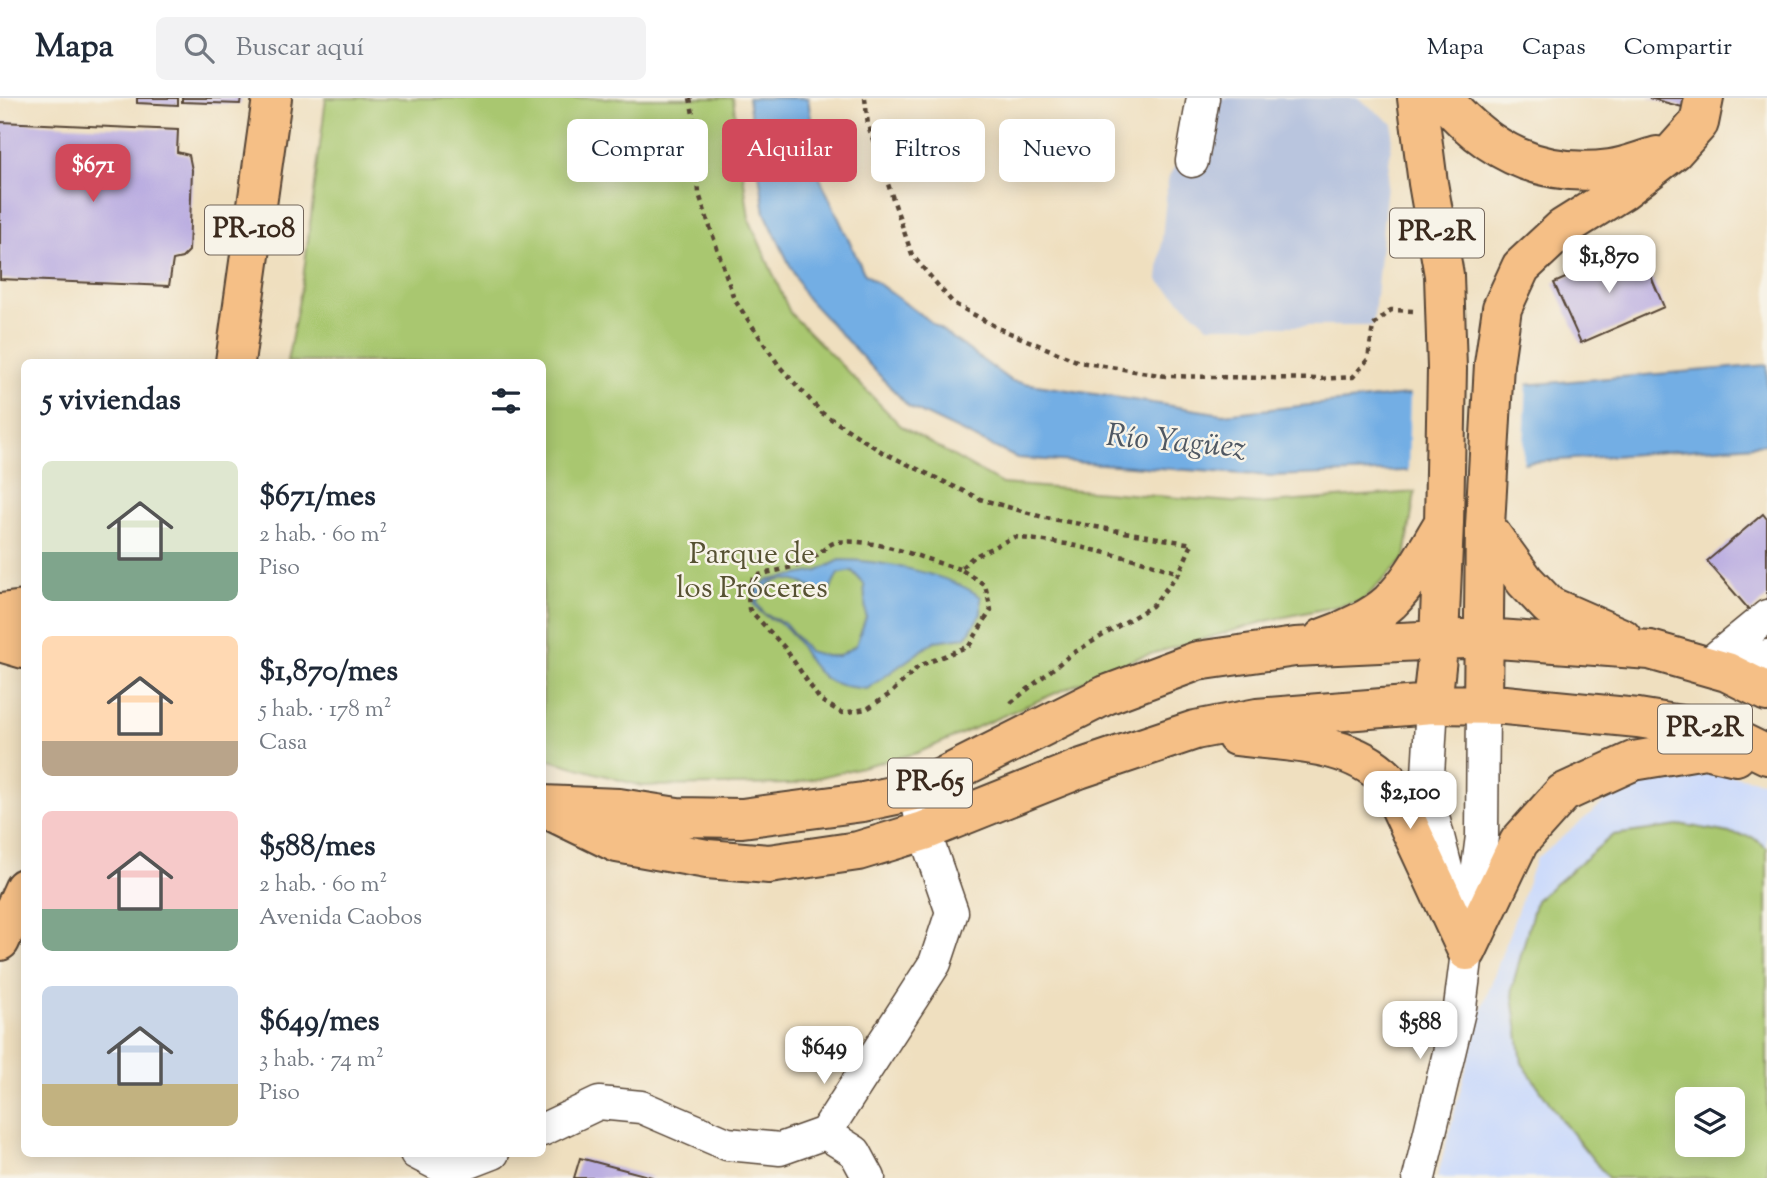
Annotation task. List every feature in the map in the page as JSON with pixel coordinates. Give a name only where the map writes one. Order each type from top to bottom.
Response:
[{"type":"main road","name":"PR-108","points":[[235,359],[272,98]]},
{"type":"main road","name":"PR-2R","points":[[1417,98],[1444,275],[1447,369],[1439,639],[1432,704]]},
{"type":"main road","points":[[1443,98],[1464,122],[1499,149],[1538,165],[1575,171],[1612,169],[1674,151]]},
{"type":"main road","name":"PR-2R","points":[[1704,98],[1699,123],[1674,151],[1622,191],[1563,228],[1521,267],[1502,308],[1494,364],[1485,526],[1483,704],[1638,718],[1718,731],[1767,755]]},
{"type":"main road","points":[[1295,647],[1344,631],[1390,603],[1413,573],[1444,523]]},
{"type":"main road","points":[[1485,526],[1525,581],[1549,606],[1650,650]]},
{"type":"main road","points":[[0,613],[21,610]]},
{"type":"main road","name":"PR-2R","points":[[1484,638],[1650,650],[1745,673]]},
{"type":"main road","name":"PR-65","points":[[546,806],[619,808],[677,817],[742,818],[863,802],[915,791],[1106,695],[1197,660],[1295,647],[1484,638]]},
{"type":"main road","points":[[0,642],[21,648]]},
{"type":"main road","name":"PR-65","points":[[546,808],[617,843],[707,859],[769,864],[858,851],[924,831],[1079,769],[1195,730],[1257,718],[1432,704],[1483,704]]},
{"type":"main road","points":[[1195,730],[1327,747],[1373,765],[1387,779],[1467,951]]},
{"type":"main road","points":[[1467,951],[1519,842],[1563,793],[1633,761],[1705,750],[1767,763]]},
{"type":"main road","points":[[0,941],[21,895]]},
{"type":"street","points":[[1192,161],[1202,98]]},
{"type":"street","points":[[1745,673],[1767,616]]},
{"type":"street","points":[[1432,704],[1427,793],[1467,951]]},
{"type":"street","points":[[1419,1178],[1460,1007],[1482,836],[1483,704]]},
{"type":"street","points":[[546,1128],[599,1103],[641,1107],[727,1144],[780,1149],[824,1133],[936,962],[952,912],[924,831],[915,791]]},
{"type":"street","points":[[824,1133],[855,1152],[869,1178]]},
{"type":"street","points":[[422,1157],[449,1174],[485,1157]]},
{"type":"path","points":[[691,98],[699,194],[734,299],[780,367],[822,413],[882,452],[980,499],[1046,518],[1192,544],[1179,573],[1152,606],[1070,655],[1005,708]]},
{"type":"path","points":[[864,98],[868,125],[912,255],[953,303],[998,328],[1079,362],[1166,376],[1319,379],[1353,377],[1368,359],[1373,326],[1391,310],[1445,312]]},
{"type":"path","points":[[960,569],[973,557],[1014,537],[1067,544],[1138,560],[1179,573]]},
{"type":"path","points":[[834,542],[868,543],[960,569],[985,585],[991,610],[969,646],[919,666],[890,694],[867,709],[842,713],[820,700],[785,648],[749,610],[748,595],[753,577],[789,570],[813,559],[834,542]]},
{"type":"shaded area","points":[[1199,98],[1358,98],[1393,124],[1373,326],[1208,326],[1158,280],[1168,178],[1192,138]]},
{"type":"shaded area","points":[[1699,769],[1767,782],[1767,1178],[1437,1178],[1481,1012],[1536,859],[1621,788]]},
{"type":"green space","name":"Parque de los Próceres","points":[[326,98],[733,98],[736,119],[722,119],[722,182],[744,182],[749,219],[790,313],[901,426],[1002,484],[1257,504],[1415,492],[1405,558],[1362,601],[1270,620],[1137,658],[917,753],[793,784],[641,786],[546,759],[546,359],[288,359],[303,279]]},
{"type":"green space","points":[[1685,825],[1752,837],[1767,848],[1767,1178],[1608,1178],[1562,1121],[1522,1063],[1512,988],[1536,900],[1613,835]]},
{"type":"water","points":[[748,98],[808,98],[811,119],[751,119]]},
{"type":"water","name":"Río Yagüez","points":[[760,182],[822,182],[864,273],[1011,381],[1223,414],[1427,393],[1767,365],[1767,444],[1430,470],[1271,476],[1017,458],[909,407],[804,295],[765,213]]},
{"type":"water","points":[[840,560],[874,563],[933,575],[981,597],[981,614],[966,637],[935,641],[867,689],[837,684],[817,671],[787,629],[765,616],[754,604],[757,589],[769,580],[818,571]],"holes":[[[852,571],[864,584],[866,617],[856,645],[838,656],[825,656],[808,651],[785,623],[764,614],[757,603],[761,592],[775,581],[804,584],[821,595],[830,590],[838,574]]]},
{"type":"pier","points":[[1527,381],[1523,466],[1408,474],[1410,391]]},
{"type":"building","points":[[137,98],[178,98],[178,105],[137,103]]},
{"type":"building","points":[[182,98],[241,98],[240,104],[182,102]]},
{"type":"building","points":[[1649,98],[1688,98],[1686,108]]},
{"type":"building","points":[[0,122],[178,130],[177,152],[189,155],[192,170],[189,251],[182,258],[173,260],[169,286],[0,279]]},
{"type":"building","points":[[1638,246],[1664,307],[1581,343],[1554,283]]},
{"type":"building","points":[[1763,514],[1767,519],[1767,598],[1751,612],[1707,561]]},
{"type":"building","points":[[580,1158],[652,1177],[652,1178],[574,1178]]}]
